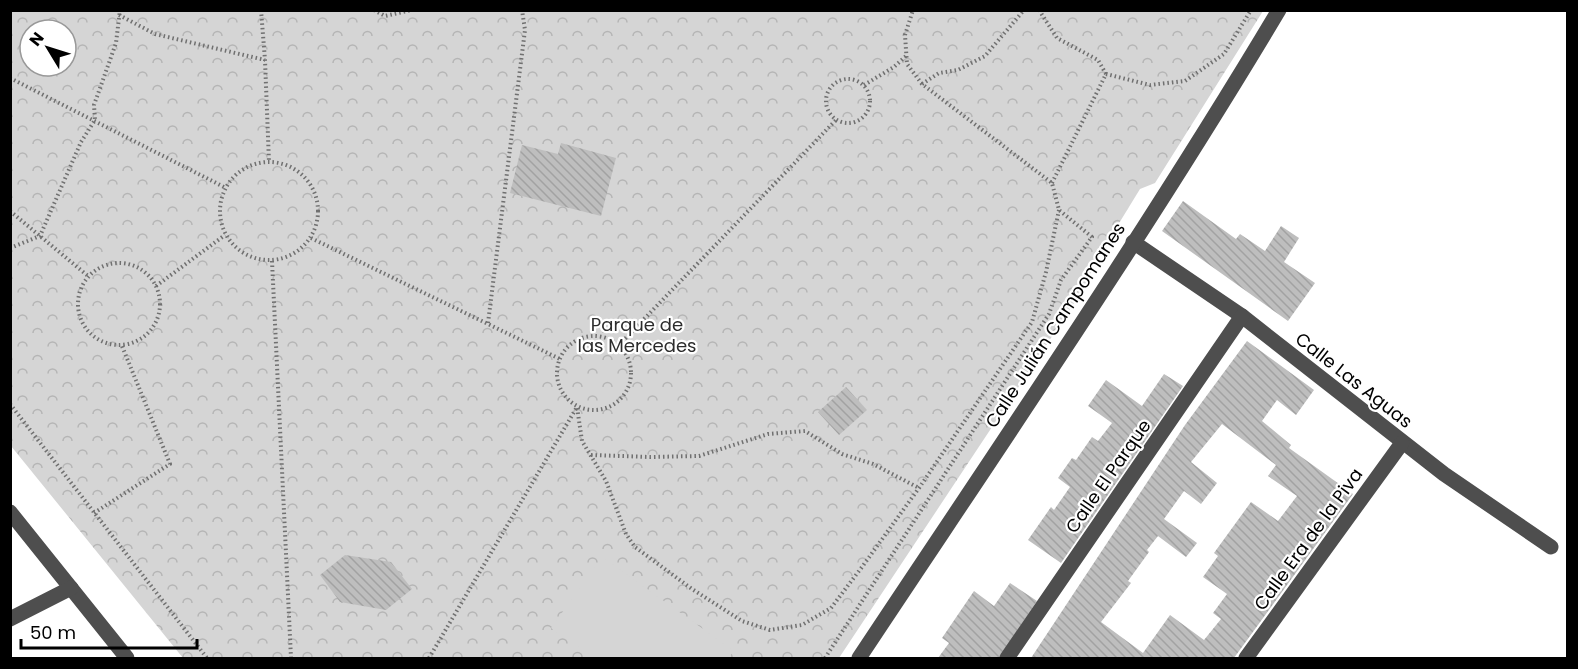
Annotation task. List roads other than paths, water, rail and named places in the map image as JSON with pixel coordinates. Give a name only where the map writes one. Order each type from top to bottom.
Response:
[{"type":"street","name":"Calle Julián Campomanes","points":[[860,658],[1134,242],[1237,81],[1279,10]]},
{"type":"street","name":"Calle Las Aguas","points":[[1134,242],[1242,316],[1444,474],[1551,547]]},
{"type":"street","name":"Calle El Parque","points":[[1006,658],[1242,316]]},
{"type":"street","name":"Calle Era de la Piva","points":[[1246,658],[1402,443]]},
{"type":"street","points":[[10,512],[127,658]]},
{"type":"street","points":[[10,619],[71,588]]},
{"type":"park label","name":"Parque de las Mercedes","points":[[637,334]]}]
